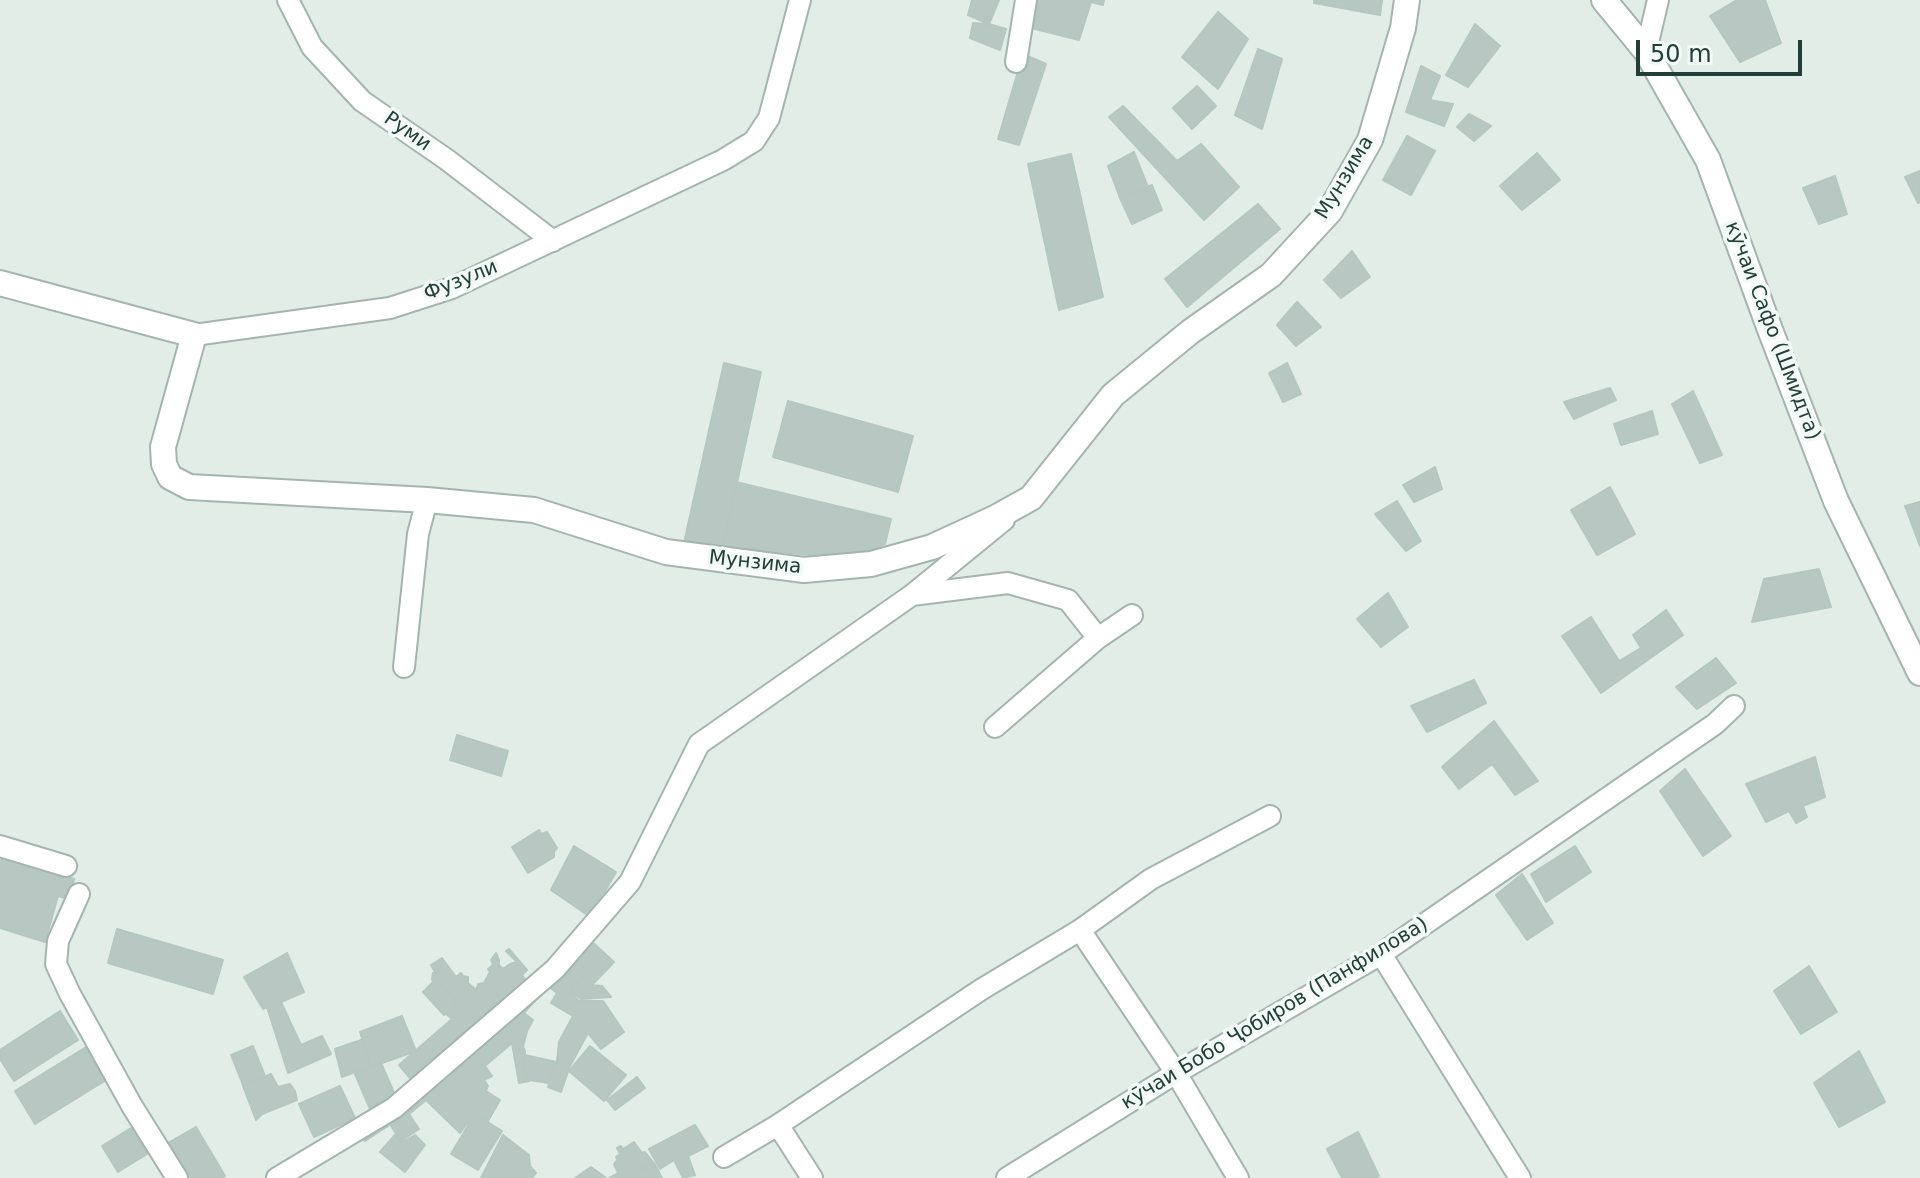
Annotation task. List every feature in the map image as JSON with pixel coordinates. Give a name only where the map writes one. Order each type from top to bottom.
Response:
[{"type":"street","name":"Руми","points":[[288,0],[312,47],[362,101],[446,159],[553,241]]},
{"type":"street","name":"Фузули","points":[[0,283],[194,335],[390,308],[452,288],[723,160],[754,141],[769,118],[800,0]]},
{"type":"street","points":[[1016,62],[1026,0]]},
{"type":"street","name":"Мунзима","points":[[194,335],[163,447],[164,464],[170,477],[189,487],[427,500],[534,510],[666,552],[804,570],[871,564],[932,547],[1031,498],[1113,395],[1190,332],[1271,275],[1330,211],[1370,140],[1403,28],[1407,0]]},
{"type":"street","name":"кӯчаи Сафо (Шмидта)","points":[[1604,0],[1646,51],[1708,160],[1836,501],[1920,673]]},
{"type":"street","points":[[1646,51],[1658,0]]},
{"type":"street","points":[[277,1178],[394,1108],[555,969],[630,882],[699,744],[912,595],[1031,498]]},
{"type":"street","points":[[404,667],[418,534],[427,500]]},
{"type":"street","points":[[912,595],[1008,583],[1068,600],[1098,638]]},
{"type":"street","points":[[995,727],[1098,638],[1132,615]]},
{"type":"street","name":"кӯчаи Бобо Ҷобиров (Панфилова)","points":[[1007,1178],[1176,1073],[1381,954],[1715,724],[1734,706]]},
{"type":"street","points":[[724,1157],[778,1125],[982,989],[1080,930],[1151,879],[1270,816]]},
{"type":"street","points":[[0,846],[66,866]]},
{"type":"street","points":[[79,894],[58,941],[56,964],[132,1106],[177,1178]]},
{"type":"street","points":[[1080,930],[1176,1073],[1238,1178]]},
{"type":"street","points":[[1381,954],[1520,1178]]},
{"type":"street","points":[[778,1125],[812,1178]]},
{"type":"building","points":[[972,0],[999,0],[989,24],[968,15]]},
{"type":"building","points":[[1033,0],[1104,0],[1103,5],[1091,2],[1079,40],[1027,27]]},
{"type":"building","points":[[1314,0],[1382,0],[1380,15],[1314,3]]},
{"type":"building","points":[[1737,0],[1765,0],[1781,43],[1740,62],[1710,16]]},
{"type":"building","points":[[1218,12],[1248,39],[1218,89],[1182,57]]},
{"type":"building","points":[[973,23],[1006,29],[1000,50],[970,38]]},
{"type":"building","points":[[1475,24],[1500,46],[1468,87],[1446,75]]},
{"type":"building","points":[[1258,49],[1282,59],[1262,129],[1235,115]]},
{"type":"building","points":[[1023,54],[1046,64],[1019,145],[998,139]]},
{"type":"building","points":[[1421,66],[1440,76],[1430,100],[1453,104],[1444,126],[1406,112]]},
{"type":"building","points":[[1197,86],[1216,106],[1192,129],[1173,108]]},
{"type":"building","points":[[1123,106],[1177,161],[1201,144],[1239,187],[1204,220],[1109,117]]},
{"type":"building","points":[[1469,114],[1491,126],[1474,141],[1457,127]]},
{"type":"building","points":[[1407,136],[1435,151],[1411,195],[1383,180]]},
{"type":"building","points":[[1134,152],[1148,187],[1120,198],[1108,166]]},
{"type":"building","points":[[1537,153],[1560,180],[1522,210],[1500,186]]},
{"type":"building","points":[[1071,154],[1103,297],[1059,310],[1028,164]]},
{"type":"building","points":[[1920,171],[1920,202],[1918,203],[1905,177]]},
{"type":"building","points":[[1835,176],[1847,214],[1819,224],[1803,188]]},
{"type":"building","points":[[1152,185],[1162,210],[1132,224],[1120,198]]},
{"type":"building","points":[[1258,204],[1280,229],[1187,307],[1165,279]]},
{"type":"building","points":[[1352,251],[1370,277],[1341,298],[1324,280]]},
{"type":"building","points":[[1297,302],[1321,327],[1296,346],[1277,325]]},
{"type":"building","points":[[724,363],[761,372],[723,547],[684,543]]},
{"type":"building","points":[[1287,363],[1301,394],[1283,402],[1269,373]]},
{"type":"building","points":[[1610,388],[1616,400],[1574,419],[1564,402]]},
{"type":"building","points":[[1693,391],[1722,455],[1700,463],[1672,404]]},
{"type":"building","points":[[788,401],[913,436],[898,492],[773,457]]},
{"type":"building","points":[[1652,411],[1658,434],[1621,445],[1614,424]]},
{"type":"building","points":[[1435,467],[1442,489],[1414,502],[1403,485]]},
{"type":"building","points":[[736,482],[891,519],[885,544],[846,558],[723,547]]},
{"type":"building","points":[[1610,487],[1635,534],[1597,555],[1571,510]]},
{"type":"building","points":[[1397,501],[1421,541],[1406,551],[1375,514]]},
{"type":"building","points":[[1920,502],[1920,546],[1905,506]]},
{"type":"building","points":[[1819,569],[1831,607],[1752,622],[1764,579]]},
{"type":"building","points":[[1388,593],[1408,627],[1381,647],[1357,619]]},
{"type":"building","points":[[1666,610],[1683,635],[1601,693],[1562,636],[1591,617],[1619,661],[1641,648],[1633,635]]},
{"type":"building","points":[[1716,658],[1736,683],[1697,709],[1676,687]]},
{"type":"building","points":[[1474,680],[1486,703],[1427,732],[1411,706]]},
{"type":"building","points":[[1494,721],[1538,781],[1515,795],[1492,764],[1459,789],[1442,767]]},
{"type":"building","points":[[457,735],[508,751],[501,776],[450,760]]},
{"type":"building","points":[[1815,757],[1825,797],[1803,806],[1807,817],[1796,823],[1789,811],[1766,822],[1746,784]]},
{"type":"building","points":[[1685,769],[1731,836],[1703,856],[1660,791]]},
{"type":"building","points":[[539,830],[541,834],[547,832],[557,848],[554,857],[528,873],[512,847]]},
{"type":"building","points":[[574,846],[616,872],[586,914],[551,890]]},
{"type":"building","points":[[1575,846],[1591,872],[1546,902],[1531,874]]},
{"type":"building","points":[[3,855],[74,879],[69,899],[58,896],[45,942],[0,928],[0,864]]},
{"type":"building","points":[[1522,874],[1553,923],[1527,940],[1496,895]]},
{"type":"building","points":[[117,929],[223,960],[213,994],[108,963]]},
{"type":"building","points":[[590,940],[614,962],[593,984],[582,976],[570,989],[556,975]]},
{"type":"building","points":[[509,949],[527,970],[522,975],[528,984],[415,1084],[399,1065],[452,1019],[446,1014],[458,1002],[437,979],[433,982],[433,973],[436,974],[431,965],[442,958],[456,977],[461,973],[468,977],[468,983],[476,990],[490,972],[488,969],[493,965],[491,960],[496,953],[503,969],[517,962],[506,951]]},
{"type":"building","points":[[287,953],[304,992],[281,1002],[301,1045],[322,1036],[331,1054],[288,1073],[267,1007],[263,1009],[244,977]]},
{"type":"building","points":[[1809,966],[1837,1012],[1801,1034],[1774,991]]},
{"type":"building","points":[[553,975],[579,1001],[603,1001],[624,1032],[601,1049],[588,1033],[570,1066],[561,1092],[548,1087],[557,1061],[559,1042],[573,1016],[551,1003],[557,993],[548,986],[524,1013],[533,1020],[523,1047],[524,1069],[529,1081],[519,1083],[512,1043],[485,1066],[492,1076],[484,1080],[488,1086],[486,1091],[500,1100],[488,1121],[474,1114],[460,1133],[426,1100],[365,1141],[357,1134]]},
{"type":"building","points":[[582,978],[591,985],[602,986],[611,997],[581,999],[571,991]]},
{"type":"building","points":[[436,979],[457,1002],[444,1015],[423,992]]},
{"type":"building","points":[[60,1011],[78,1040],[14,1081],[0,1059],[0,1050]]},
{"type":"building","points":[[402,1016],[416,1051],[371,1067],[360,1032]]},
{"type":"building","points":[[361,1040],[370,1066],[342,1077],[335,1049]]},
{"type":"building","points":[[91,1044],[111,1077],[35,1124],[15,1091]]},
{"type":"building","points":[[253,1046],[265,1076],[243,1085],[231,1055]]},
{"type":"building","points":[[590,1046],[626,1075],[604,1101],[569,1071]]},
{"type":"building","points":[[1859,1051],[1885,1102],[1839,1127],[1814,1083]]},
{"type":"building","points":[[525,1055],[556,1062],[549,1083],[529,1080],[524,1068]]},
{"type":"building","points":[[381,1063],[396,1097],[370,1109],[355,1074]]},
{"type":"building","points":[[271,1074],[278,1087],[290,1084],[297,1100],[262,1114],[256,1120],[243,1086]]},
{"type":"building","points":[[637,1077],[645,1088],[615,1110],[607,1100]]},
{"type":"building","points":[[340,1086],[355,1118],[314,1137],[299,1104]]},
{"type":"building","points":[[407,1111],[419,1129],[401,1141],[389,1123]]},
{"type":"building","points":[[475,1114],[502,1131],[478,1170],[451,1154]]},
{"type":"building","points":[[695,1125],[708,1146],[688,1156],[695,1175],[683,1178],[674,1160],[660,1169],[649,1149]]},
{"type":"building","points":[[196,1127],[225,1176],[188,1178],[168,1143]]},
{"type":"building","points":[[131,1128],[147,1154],[118,1172],[102,1146]]},
{"type":"building","points":[[1358,1132],[1379,1176],[1342,1178],[1327,1149]]},
{"type":"building","points":[[395,1135],[401,1143],[415,1135],[425,1145],[405,1172],[380,1152]]},
{"type":"building","points":[[503,1135],[529,1155],[530,1166],[536,1173],[532,1178],[481,1178]]},
{"type":"building","points":[[634,1142],[653,1162],[634,1174],[636,1178],[609,1178],[618,1173],[614,1164],[620,1154],[617,1148],[621,1146],[623,1149]]},
{"type":"building","points":[[654,1163],[662,1178],[637,1178],[635,1174]]},
{"type":"building","points":[[591,1167],[606,1178],[575,1178]]}]
